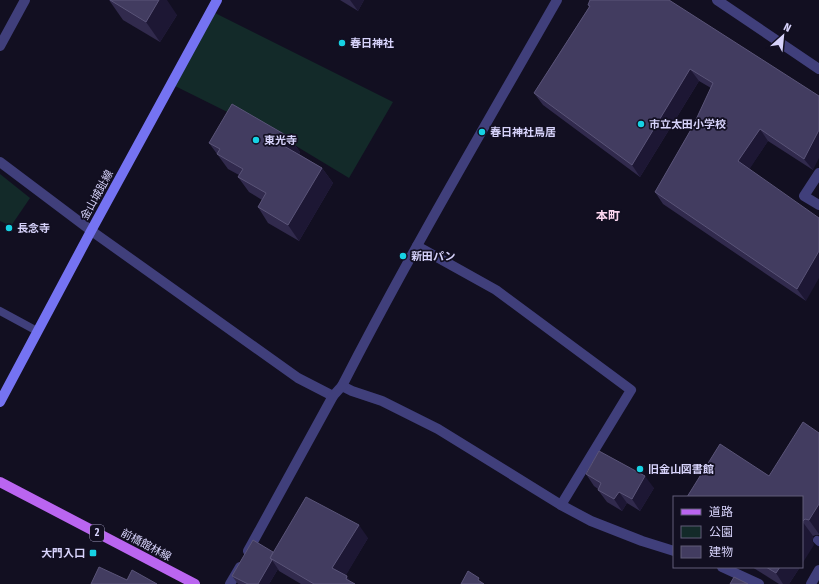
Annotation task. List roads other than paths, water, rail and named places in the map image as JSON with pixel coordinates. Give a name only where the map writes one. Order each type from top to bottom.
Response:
[{"type":"main road","name":"金山城趾線","points":[[0,402],[217,0]]},
{"type":"main road","name":"前橋館林線","points":[[0,482],[195,584]]},
{"type":"street","points":[[0,46],[25,0]]},
{"type":"street","points":[[230,584],[333,396],[342,386],[417,246],[557,0]]},
{"type":"street","points":[[717,0],[819,69]]},
{"type":"street","points":[[0,162],[91,231],[298,378],[333,396]]},
{"type":"street","points":[[819,173],[804,196],[819,205]]},
{"type":"street","points":[[417,246],[496,290],[631,390],[561,505]]},
{"type":"street","points":[[342,386],[382,401],[438,429],[561,505],[591,521],[642,541],[673,551]]},
{"type":"street","points":[[724,568],[759,584]]},
{"type":"street","points":[[811,584],[819,570]]},
{"type":"lane","points":[[0,311],[38,331]]},
{"type":"place","name":"春日神社","points":[[342,43]]},
{"type":"place","name":"市立太田小学校","points":[[641,124]]},
{"type":"place","name":"春日神社鳥居","points":[[482,132]]},
{"type":"place","name":"東光寺","points":[[256,140]]},
{"type":"place","name":"長念寺","points":[[9,228]]},
{"type":"place","name":"新田パン","points":[[403,256]]},
{"type":"place","name":"旧金山図書館","points":[[640,469]]},
{"type":"place","name":"大門入口","points":[[93,553]]},
{"type":"district","name":"本町","points":[[608,216]]}]
